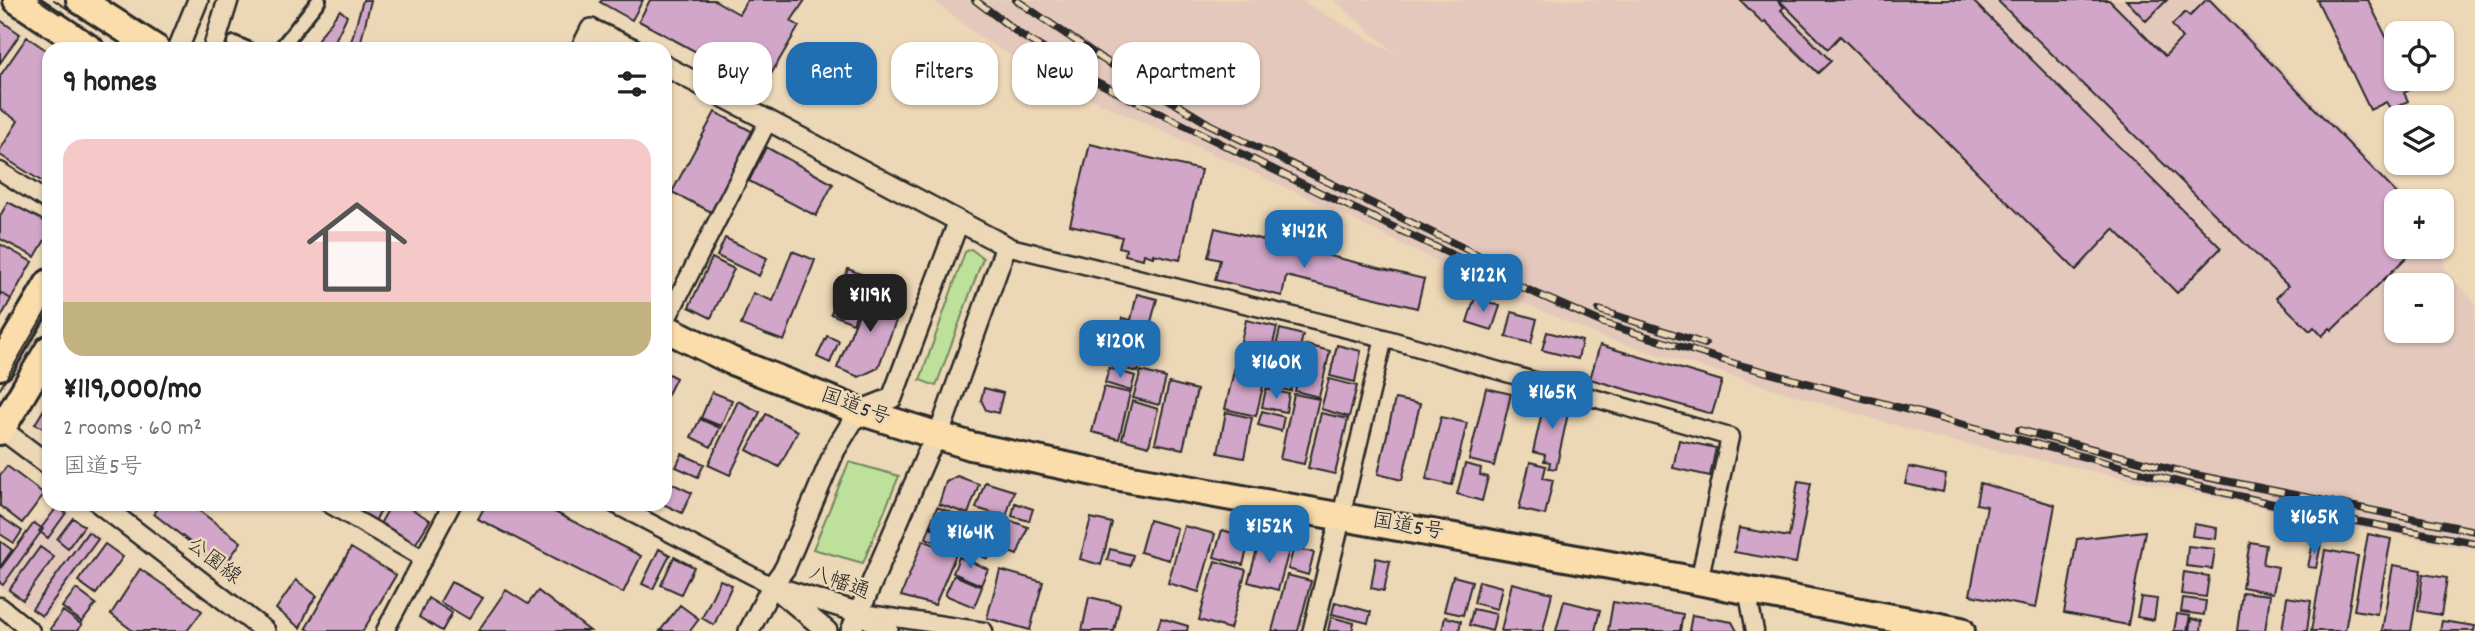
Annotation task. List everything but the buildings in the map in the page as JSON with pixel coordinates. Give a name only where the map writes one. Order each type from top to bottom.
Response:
[{"type":"highway","points":[[17,0],[80,42]]},
{"type":"highway","points":[[80,0],[145,42]]},
{"type":"highway","points":[[0,366],[42,295]]},
{"type":"highway","name":"国道5号","points":[[672,329],[732,361],[859,411],[938,437],[1104,474],[1961,631]]},
{"type":"highway","points":[[0,429],[42,360]]},
{"type":"street","points":[[181,42],[198,0]]},
{"type":"street","points":[[215,42],[228,0]]},
{"type":"street","points":[[286,42],[319,0]]},
{"type":"street","points":[[584,42],[591,29],[619,42]]},
{"type":"street","points":[[672,70],[1006,246],[1384,338],[1730,437],[1699,581]]},
{"type":"street","points":[[672,311],[768,121]]},
{"type":"street","points":[[0,171],[42,198]]},
{"type":"street","points":[[749,631],[772,586],[785,568],[835,450],[859,411],[892,398],[958,223]]},
{"type":"street","points":[[984,631],[856,622],[928,452],[938,437],[1006,246]]},
{"type":"street","points":[[1313,631],[1384,338]]},
{"type":"street","points":[[0,429],[42,460]]},
{"type":"street","name":"公園線","points":[[109,511],[264,631]]},
{"type":"street","points":[[341,511],[424,559]]},
{"type":"street","points":[[385,631],[448,511]]},
{"type":"street","points":[[627,511],[772,586],[827,631]]},
{"type":"street","name":"八幡通","points":[[772,586],[856,622],[888,631]]},
{"type":"street","points":[[1747,590],[1755,631]]},
{"type":"street","points":[[0,606],[31,631]]},
{"type":"shaded area","points":[[933,0],[1300,0],[1397,55],[1334,0],[2215,0],[2397,189],[2384,189],[2384,259],[2444,259],[2447,273],[2384,273],[2384,343],[2454,343],[2454,281],[2475,303],[2475,550],[2344,525],[1938,438],[1601,337],[1499,292],[1311,199],[1098,102],[1098,42],[1012,42],[1012,56],[998,48],[998,42],[988,42]]},
{"type":"shaded area","points":[[50,511],[65,511],[102,539],[45,621],[0,586],[0,567],[34,519],[40,523]]},
{"type":"green space","points":[[971,249],[983,258],[936,386],[920,380],[965,252]]},
{"type":"green space","points":[[849,462],[899,476],[863,563],[813,549]]},
{"type":"tram line","points":[[39,0],[60,14]]},
{"type":"tram line","points":[[54,0],[118,42]]},
{"type":"tram line","points":[[0,389],[42,318]]},
{"type":"tram line","points":[[0,404],[13,382]]},
{"type":"railway","points":[[975,0],[1021,35],[1095,81],[1321,193],[1603,323],[1736,364],[2186,484],[2317,514],[2475,543]]},
{"type":"railway","points":[[1016,0],[1101,58],[1209,124],[1478,255]]},
{"type":"railway","points":[[1599,310],[1705,344]]},
{"type":"railway","points":[[2019,430],[2191,474],[2475,531]]}]
